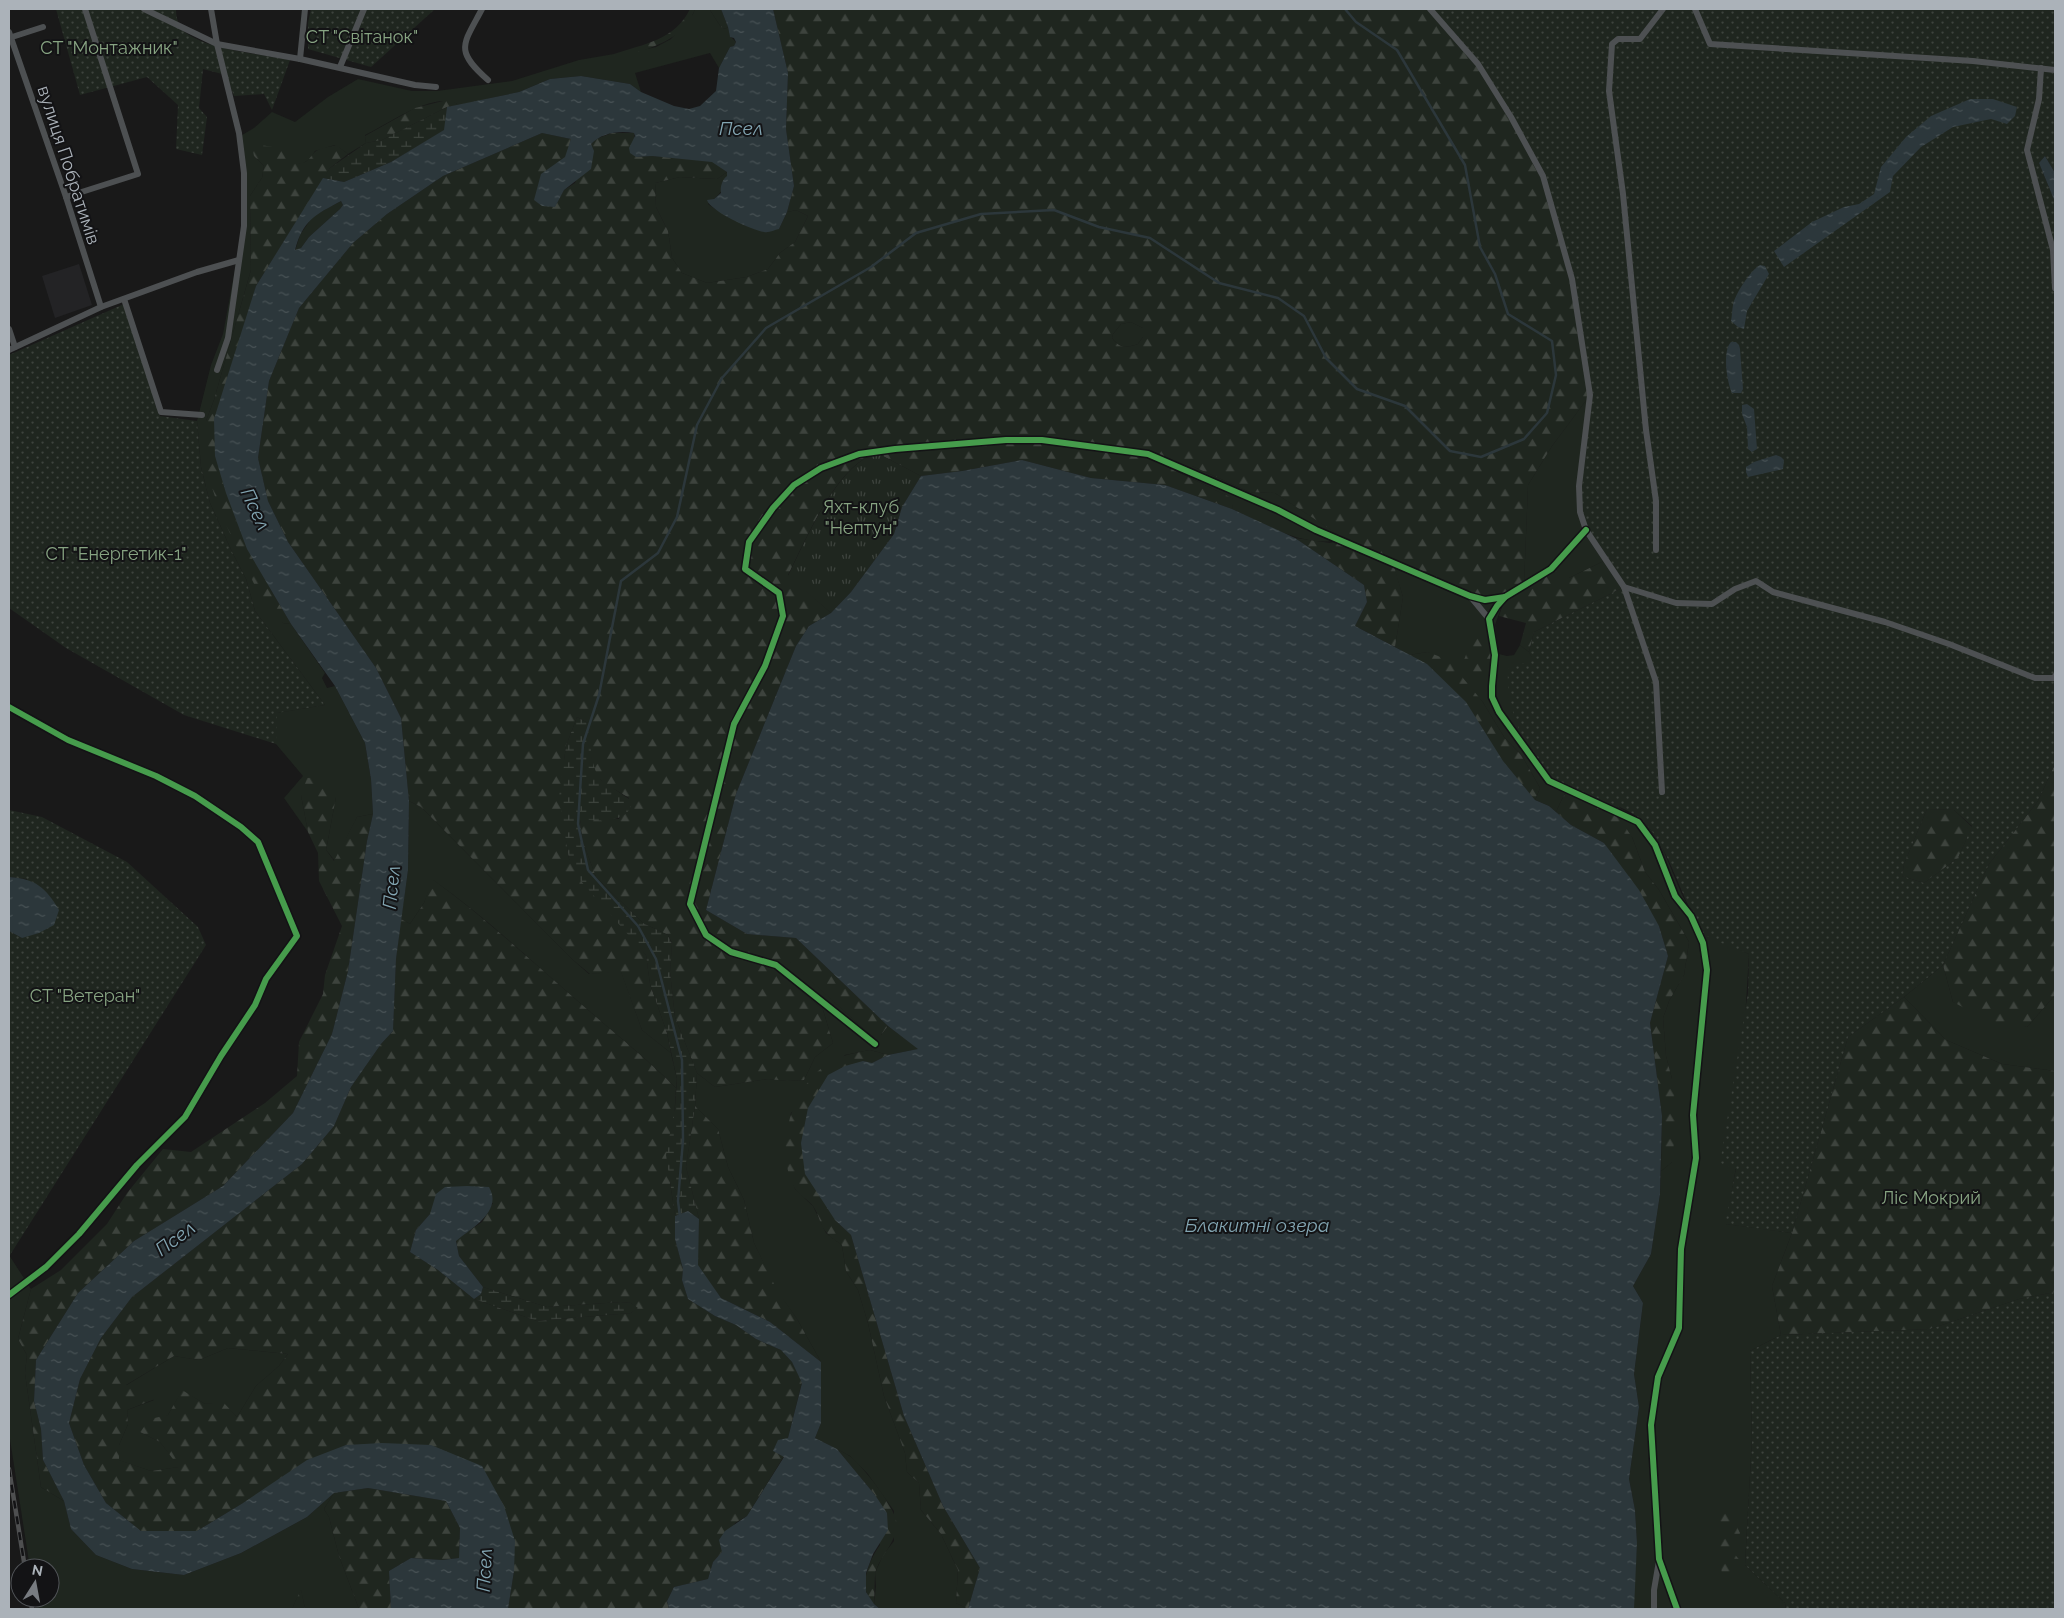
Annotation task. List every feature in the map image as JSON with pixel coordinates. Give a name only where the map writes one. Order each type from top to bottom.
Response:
[{"type":"street","points":[[66,197],[138,174],[85,9]]},
{"type":"street","points":[[144,9],[217,44],[340,67],[406,83],[436,87]]},
{"type":"street","points":[[211,9],[217,44],[239,133],[244,173],[244,226],[228,338],[218,370]]},
{"type":"street","points":[[300,59],[305,9]]},
{"type":"street","points":[[340,67],[364,9]]},
{"type":"street","points":[[482,9],[466,39],[465,48],[466,57],[488,80]]},
{"type":"street","points":[[1430,9],[1478,64],[1511,117],[1543,176],[1572,279],[1590,395],[1579,486],[1580,512],[1586,530],[1624,587],[1656,682],[1662,792]]},
{"type":"street","points":[[1656,550],[1656,501],[1646,430],[1623,194],[1609,90],[1612,44],[1618,38],[1640,39],[1663,9]]},
{"type":"street","points":[[1695,9],[1710,44],[1973,61],[2055,70]]},
{"type":"street","points":[[9,36],[43,27]]},
{"type":"street","name":"вулиця Побратимів","points":[[9,36],[66,197],[101,307]]},
{"type":"street","points":[[2041,68],[2039,99],[2027,150],[2053,250],[2055,288]]},
{"type":"street","points":[[9,329],[12,349],[101,307],[197,272],[239,260]]},
{"type":"street","points":[[124,298],[160,412],[202,415]]},
{"type":"street","points":[[875,1044],[776,965],[731,952],[706,935],[690,904],[734,724],[764,666],[783,616],[779,593],[745,569],[748,542],[773,508],[794,485],[821,468],[859,454],[896,448],[1042,440],[1126,450],[1148,454],[1177,466],[1278,510],[1316,530],[1470,596],[1485,600],[1505,597]]},
{"type":"street","points":[[1489,619],[1505,597],[1551,569],[1586,530]]},
{"type":"street","points":[[1624,587],[1676,603],[1712,604],[1735,589],[1756,581],[1773,592],[1886,622],[1949,644],[2035,678],[2054,678],[2055,676]]},
{"type":"street","points":[[1470,596],[1489,619],[1495,655],[1492,697],[1499,712],[1549,781],[1638,822],[1655,845],[1675,896],[1691,916],[1703,943],[1707,970],[1693,1115],[1696,1158],[1681,1249],[1679,1328],[1658,1377],[1651,1425],[1659,1559],[1654,1590],[1654,1609]]},
{"type":"street","points":[[9,707],[68,740],[156,776],[195,796],[241,827],[258,842],[297,936],[266,979],[255,1005],[221,1056],[185,1117],[137,1165],[79,1234],[46,1267],[9,1295]]},
{"type":"street","points":[[1659,1559],[1677,1609]]},
{"type":"shaded area","points":[[79,264],[92,305],[55,318],[42,276]]},
{"type":"green space","name":"СТ \"Монтажник\"","points":[[56,9],[176,9],[177,19],[181,28],[196,39],[236,51],[290,60],[272,110],[264,94],[234,96],[226,75],[203,69],[199,108],[207,117],[202,155],[176,149],[178,105],[147,77],[80,95]]},
{"type":"green space","name":"СТ \"Світанок\"","points":[[311,9],[435,9],[371,67],[308,49],[308,23]]},
{"type":"green space","points":[[690,9],[695,9],[686,25],[666,41],[641,51],[614,56],[614,54],[647,44],[667,34],[676,28]]},
{"type":"green space","points":[[695,9],[710,10],[721,27],[725,29],[728,27],[730,36],[736,42],[734,46],[730,47],[719,68],[710,53],[635,73],[641,92],[630,84],[581,76],[550,79],[519,92],[459,105],[449,101],[437,102],[411,110],[365,135],[366,143],[348,154],[335,145],[315,151],[310,159],[302,164],[254,156],[264,166],[262,178],[250,196],[251,270],[214,400],[206,421],[283,623],[291,624],[325,673],[322,678],[327,688],[335,686],[365,743],[371,779],[373,814],[357,817],[335,861],[326,850],[336,797],[301,795],[308,832],[284,798],[303,776],[276,744],[276,713],[325,705],[255,611],[246,579],[210,503],[201,467],[197,421],[211,365],[223,334],[241,237],[241,169],[237,138],[254,128],[272,112],[295,122],[328,97],[358,79],[412,91],[437,91],[512,81],[579,60],[614,54],[614,56],[656,47],[671,39],[693,14]]},
{"type":"green space","points":[[706,9],[721,9],[728,27],[725,29],[721,27],[710,10]]},
{"type":"green space","points":[[773,9],[1430,9],[1478,64],[1543,176],[1572,281],[1590,395],[1552,446],[1528,485],[1524,584],[1551,569],[1569,578],[1606,560],[1624,587],[1534,632],[1529,652],[1520,645],[1526,623],[1499,616],[1505,598],[1485,600],[1393,563],[1403,597],[1395,647],[1355,626],[1367,602],[1364,585],[1295,538],[1330,543],[1345,539],[1275,493],[1250,492],[1192,466],[1167,467],[1234,499],[1232,509],[1165,485],[1091,478],[1022,460],[921,476],[879,454],[866,458],[852,468],[830,496],[788,575],[831,613],[809,626],[796,646],[736,794],[706,910],[747,934],[796,938],[888,1026],[881,1035],[871,1035],[783,956],[784,977],[823,1010],[833,1043],[815,1057],[804,1080],[768,1079],[715,1087],[697,1073],[675,1017],[670,972],[672,943],[668,935],[643,923],[596,877],[583,842],[581,820],[619,819],[629,798],[602,781],[597,775],[590,754],[588,723],[577,717],[566,746],[564,761],[566,838],[569,859],[646,955],[650,984],[667,1033],[671,1053],[642,1030],[621,972],[590,974],[572,959],[421,807],[409,801],[401,718],[376,668],[288,542],[268,501],[258,458],[269,381],[299,308],[353,243],[387,214],[443,176],[542,133],[571,139],[555,206],[564,190],[575,183],[591,144],[596,139],[612,133],[634,133],[636,157],[652,156],[712,161],[727,172],[717,179],[680,177],[655,183],[656,207],[668,231],[672,258],[682,273],[707,283],[747,277],[768,269],[780,253],[795,242],[808,216],[796,210],[787,212],[794,186],[786,129],[788,73]],"holes":[[[1131,322],[1143,328],[1143,337],[1138,344],[1124,347],[1112,338],[1121,324]]]},
{"type":"green space","points":[[1430,9],[2055,9],[2055,173],[2045,156],[2039,163],[2055,202],[2055,764],[2038,801],[1989,864],[1943,965],[1904,997],[1848,1037],[1792,1233],[1725,1224],[1736,1169],[1720,1163],[1748,993],[1749,954],[1714,940],[1703,933],[1661,845],[1646,824],[1621,807],[1568,787],[1554,778],[1531,753],[1515,720],[1508,685],[1508,669],[1533,660],[1529,652],[1534,632],[1624,587],[1592,537],[1580,512],[1590,395],[1572,279],[1543,176],[1478,64]],"holes":[[[1927,809],[1954,810],[1972,826],[1958,858],[1924,883],[1902,876],[1904,864]]]},
{"type":"green space","points":[[443,101],[452,101],[459,105],[447,107],[382,140],[366,143],[365,136],[415,108]]},
{"type":"green space","points":[[447,107],[445,130],[391,162],[344,182],[323,178],[330,168],[366,143],[382,140]]},
{"type":"green space","points":[[260,145],[287,149],[298,163],[307,161],[320,149],[336,145],[348,154],[330,168],[256,286],[215,456],[226,493],[247,549],[291,624],[283,623],[265,607],[220,512],[207,472],[206,421],[214,400],[251,270],[250,196],[262,178],[264,166],[254,156],[253,151],[255,147]]},
{"type":"green space","points":[[727,172],[724,186],[719,194],[708,204],[724,214],[779,229],[787,212],[796,210],[808,216],[795,242],[780,253],[768,269],[747,277],[707,283],[682,273],[672,258],[668,231],[656,207],[655,183],[680,177],[717,179]]},
{"type":"green space","points":[[341,201],[343,205],[340,209],[309,237],[301,248],[295,251],[300,235],[313,216]]},
{"type":"green space","name":"СТ \"Енергетик-1\"","points":[[124,304],[160,416],[197,421],[201,467],[210,503],[246,579],[255,611],[325,705],[277,713],[276,744],[184,715],[66,648],[9,608],[9,355]]},
{"type":"green space","points":[[1131,322],[1143,328],[1143,337],[1138,344],[1127,347],[1121,346],[1112,338],[1113,334],[1121,324]]},
{"type":"green space","points":[[1590,395],[1606,560],[1569,578],[1524,584],[1528,485],[1552,446]]},
{"type":"green space","name":"Яхт-клуб \"Нептун\"","points":[[879,454],[921,476],[902,507],[894,534],[851,592],[831,613],[788,576],[820,512],[841,481],[864,459]]},
{"type":"green space","points":[[1166,466],[1192,466],[1250,492],[1275,493],[1346,539],[1316,541],[1273,529],[1232,509],[1233,499]]},
{"type":"green space","points":[[1392,562],[1505,597],[1495,625],[1499,654],[1514,655],[1520,645],[1529,652],[1620,808],[1645,822],[1660,842],[1682,895],[1703,933],[1749,954],[1736,1168],[1726,1224],[1792,1233],[1772,1286],[1781,1335],[1750,1351],[1752,1440],[1745,1565],[1785,1603],[1786,1609],[1634,1609],[1633,1606],[1637,1543],[1635,1510],[1629,1479],[1639,1407],[1634,1374],[1643,1303],[1633,1286],[1651,1254],[1660,1194],[1661,1171],[1672,1162],[1672,1079],[1666,1056],[1663,1018],[1669,1001],[1684,975],[1689,942],[1659,890],[1645,872],[1632,837],[1565,793],[1556,812],[1549,806],[1535,800],[1540,788],[1522,756],[1504,737],[1482,701],[1428,652],[1409,655],[1395,647],[1403,597]]},
{"type":"green space","points":[[1477,627],[1486,627],[1492,659],[1487,670],[1473,675],[1462,665]]},
{"type":"green space","points":[[1428,652],[1448,660],[1482,701],[1504,737],[1522,756],[1540,788],[1535,800],[1409,655]]},
{"type":"green space","points":[[577,717],[588,723],[592,760],[601,780],[632,801],[630,809],[619,818],[612,820],[581,820],[583,842],[596,877],[643,923],[668,935],[672,944],[670,972],[675,1017],[697,1073],[695,1106],[686,1167],[699,1219],[688,1211],[675,1216],[666,1155],[675,1107],[677,1079],[667,1033],[650,984],[646,955],[580,880],[569,859],[559,797],[566,746]]},
{"type":"green space","points":[[2055,764],[2055,995],[2027,1027],[1989,1021],[1953,1002],[1943,965],[1989,864],[2038,801]]},
{"type":"green space","points":[[321,777],[333,785],[336,797],[326,850],[334,861],[357,817],[373,814],[367,841],[348,971],[332,1034],[293,1113],[223,1186],[134,1241],[78,1293],[36,1360],[34,1401],[41,1429],[43,1460],[64,1501],[41,1487],[25,1373],[27,1355],[18,1339],[31,1289],[61,1270],[107,1224],[127,1193],[163,1149],[191,1152],[265,1103],[297,1076],[299,1042],[323,994],[325,975],[342,926],[319,881],[318,853],[308,832],[301,795],[307,778]]},
{"type":"green space","points":[[1565,793],[1617,815],[1632,837],[1645,872],[1659,890],[1689,942],[1684,975],[1669,1001],[1663,1018],[1666,1056],[1672,1079],[1677,1115],[1672,1162],[1661,1171],[1662,1116],[1650,1023],[1668,956],[1659,926],[1604,843],[1571,825],[1556,812]]},
{"type":"green space","points":[[409,801],[421,807],[589,974],[621,971],[642,1030],[671,1053],[677,1079],[676,1088],[639,1053],[469,907],[433,880],[424,903],[410,924],[401,919],[408,870]]},
{"type":"green space","points":[[1927,809],[1954,810],[1972,827],[1958,858],[1924,883],[1902,876],[1904,864]]},
{"type":"green space","name":"СТ \"Ветеран\"","points":[[9,810],[42,817],[127,862],[198,927],[206,945],[10,1255],[9,931],[22,938],[27,879],[9,877]]},
{"type":"green space","points":[[432,879],[504,936],[639,1053],[676,1088],[670,1183],[675,1215],[675,1239],[683,1269],[682,1280],[688,1299],[715,1316],[736,1325],[756,1339],[781,1350],[792,1362],[802,1382],[788,1438],[778,1454],[784,1456],[747,1516],[735,1523],[722,1552],[713,1562],[708,1579],[674,1587],[667,1601],[669,1609],[508,1609],[514,1571],[482,1466],[243,1503],[197,1531],[141,1531],[106,1503],[84,1465],[69,1423],[80,1379],[101,1338],[132,1297],[302,1164],[334,1126],[351,1087],[381,1044],[393,1031],[396,959],[401,919],[410,924],[424,903]],"holes":[[[493,1203],[482,1222],[456,1240],[459,1256],[483,1287],[547,1307],[621,1302],[631,1303],[637,1308],[631,1313],[537,1321],[474,1299],[438,1270],[410,1252],[416,1230],[430,1214]],[[228,1348],[288,1354],[279,1366],[256,1386],[237,1417],[223,1402],[205,1404],[182,1390],[168,1415],[150,1419],[140,1432],[160,1442],[179,1467],[151,1471],[119,1460],[119,1445],[128,1424],[127,1410],[155,1399],[126,1385],[174,1356],[199,1360]]]},
{"type":"green space","points":[[783,955],[871,1035],[881,1035],[888,1026],[919,1049],[888,1055],[870,1050],[845,1055],[791,1113],[786,1142],[789,1170],[795,1189],[813,1206],[826,1233],[842,1245],[846,1271],[858,1290],[868,1323],[884,1396],[905,1453],[907,1472],[919,1483],[921,1510],[941,1534],[958,1570],[956,1603],[968,1609],[880,1609],[874,1604],[875,1573],[883,1555],[894,1541],[894,1511],[867,1473],[850,1456],[815,1438],[821,1423],[821,1362],[797,1319],[776,1290],[754,1243],[744,1200],[728,1167],[718,1129],[695,1106],[697,1073],[715,1087],[768,1079],[804,1080],[815,1057],[833,1043],[823,1010],[783,977]]},
{"type":"green space","points":[[1943,965],[1953,1002],[2027,1027],[2055,995],[2055,1071],[2002,1064],[1946,1040],[1904,997]]},
{"type":"green space","name":"Ліс Мокрий","points":[[1904,997],[1946,1040],[2002,1064],[2055,1071],[2055,1292],[2019,1299],[1930,1329],[1781,1335],[1772,1286],[1792,1233],[1848,1037]]},
{"type":"green space","points":[[870,1050],[888,1055],[872,1063],[863,1061],[835,1220],[851,1235],[904,1416],[943,1506],[980,1568],[968,1609],[956,1603],[958,1570],[941,1534],[921,1510],[919,1483],[907,1472],[905,1453],[884,1396],[868,1323],[858,1290],[846,1271],[842,1245],[825,1230],[813,1206],[794,1187],[788,1172],[786,1137],[795,1103],[804,1088],[814,1075],[837,1058]]},
{"type":"green space","points":[[695,1106],[718,1129],[728,1167],[744,1200],[754,1243],[777,1290],[797,1319],[821,1362],[770,1322],[721,1298],[697,1265],[699,1219],[686,1167]]},
{"type":"green space","points":[[9,1255],[31,1289],[18,1339],[27,1355],[25,1373],[41,1487],[64,1501],[71,1529],[96,1555],[132,1569],[184,1575],[241,1553],[307,1517],[334,1493],[324,1509],[329,1517],[339,1556],[359,1609],[305,1609],[301,1590],[292,1609],[37,1609],[60,1608],[60,1558],[28,1558],[9,1433]]},
{"type":"green space","points":[[483,1287],[547,1307],[621,1302],[631,1303],[638,1308],[631,1313],[537,1321],[474,1299],[481,1294]]},
{"type":"green space","points":[[2055,1292],[2055,1609],[1786,1609],[1785,1603],[1745,1565],[1752,1440],[1750,1351],[1781,1335],[1930,1329],[2019,1299]]},
{"type":"green space","points":[[228,1348],[288,1354],[279,1366],[256,1386],[237,1417],[223,1403],[205,1404],[182,1391],[168,1415],[140,1432],[160,1442],[180,1467],[151,1471],[118,1460],[119,1445],[128,1424],[127,1410],[154,1400],[125,1386],[174,1356],[199,1360]]},
{"type":"green space","points":[[837,1449],[851,1457],[863,1470],[879,1489],[896,1519],[897,1526],[894,1538],[875,1572],[874,1604],[869,1598],[865,1585],[868,1567],[880,1545],[875,1495]]},
{"type":"green space","points":[[368,1488],[446,1501],[460,1528],[459,1558],[442,1560],[411,1558],[389,1571],[391,1609],[359,1609],[339,1556],[329,1517],[324,1509],[334,1493]]},
{"type":"green space","points":[[1725,1503],[1740,1533],[1732,1551],[1747,1569],[1723,1577],[1717,1552],[1725,1535],[1715,1512]]},
{"type":"green space","points":[[301,1589],[305,1609],[292,1609]]},
{"type":"water","name":"Псел","points":[[721,9],[773,9],[788,73],[786,129],[794,186],[787,212],[779,229],[768,232],[758,231],[732,219],[710,204],[707,200],[714,199],[721,193],[722,184],[727,176],[727,172],[712,162],[652,156],[636,157],[630,153],[629,148],[635,136],[634,133],[628,132],[611,133],[595,140],[591,144],[594,151],[591,169],[564,190],[555,207],[542,206],[534,200],[541,174],[565,157],[571,139],[542,133],[443,176],[387,214],[353,243],[299,308],[269,381],[258,458],[268,501],[288,542],[376,668],[401,718],[409,801],[408,870],[396,959],[393,1031],[381,1044],[351,1087],[334,1126],[302,1164],[132,1297],[101,1338],[80,1379],[69,1423],[84,1465],[106,1503],[141,1531],[197,1531],[307,1460],[346,1445],[382,1443],[431,1445],[482,1466],[504,1506],[515,1541],[514,1571],[508,1609],[391,1609],[389,1571],[411,1558],[442,1560],[459,1558],[460,1528],[446,1501],[368,1488],[334,1493],[307,1517],[241,1553],[184,1575],[132,1569],[96,1555],[71,1529],[64,1501],[43,1460],[41,1429],[34,1401],[36,1360],[78,1293],[134,1241],[223,1186],[293,1113],[332,1034],[348,971],[367,841],[373,814],[371,779],[365,743],[335,686],[291,624],[247,549],[226,493],[215,456],[214,419],[256,286],[323,178],[344,182],[391,162],[444,130],[447,107],[519,92],[550,79],[581,76],[630,84],[641,92],[674,106],[689,109],[700,106],[716,91],[719,68],[730,47],[734,46],[736,42],[734,38],[730,37]],"holes":[[[341,201],[343,205],[309,237],[301,248],[295,250],[302,232],[311,220]]]},
{"type":"water","points":[[1970,99],[1993,99],[2017,107],[2015,116],[2007,124],[1991,119],[1953,127],[1921,147],[1893,176],[1890,192],[1784,267],[1774,251],[1812,222],[1844,207],[1859,204],[1874,194],[1881,167],[1906,137],[1931,116]]},
{"type":"water","points":[[2045,156],[2055,173],[2055,202],[2039,163]]},
{"type":"water","points":[[1760,265],[1765,266],[1769,274],[1747,311],[1744,329],[1731,321],[1733,305],[1744,283]]},
{"type":"water","points":[[1731,342],[1736,342],[1740,349],[1743,389],[1741,393],[1732,393],[1728,382],[1726,359],[1728,346]]},
{"type":"water","points":[[1747,404],[1754,409],[1757,449],[1752,452],[1748,449],[1747,427],[1742,414],[1742,405]]},
{"type":"water","points":[[1776,455],[1784,460],[1783,469],[1748,477],[1746,467],[1754,462]]},
{"type":"water","name":"Блакитні озера","points":[[1022,460],[1091,478],[1165,485],[1232,509],[1295,538],[1364,585],[1367,602],[1355,626],[1427,664],[1466,702],[1503,761],[1535,800],[1549,806],[1571,825],[1604,843],[1639,890],[1659,926],[1668,956],[1650,1023],[1662,1116],[1660,1194],[1651,1254],[1633,1286],[1643,1303],[1634,1374],[1639,1407],[1629,1479],[1635,1510],[1637,1543],[1634,1609],[968,1609],[980,1568],[943,1506],[904,1416],[851,1235],[835,1220],[805,1174],[801,1143],[808,1108],[828,1075],[845,1066],[863,1061],[872,1063],[888,1055],[918,1049],[888,1026],[796,938],[747,934],[706,910],[736,794],[796,646],[809,626],[831,613],[851,592],[894,534],[902,507],[921,476]]},
{"type":"water","points":[[9,877],[33,882],[49,895],[59,910],[54,925],[39,933],[22,938],[9,931]]},
{"type":"water","points":[[445,1187],[489,1187],[492,1196],[492,1204],[484,1218],[456,1241],[459,1256],[483,1287],[481,1294],[474,1299],[438,1270],[410,1252],[416,1230],[430,1214],[436,1194]]},
{"type":"water","points":[[688,1211],[699,1219],[698,1265],[721,1298],[770,1322],[821,1362],[821,1423],[815,1438],[837,1449],[875,1495],[887,1513],[888,1530],[873,1554],[866,1573],[866,1592],[880,1609],[669,1609],[667,1601],[674,1587],[708,1579],[713,1562],[722,1552],[719,1540],[725,1531],[747,1516],[784,1457],[773,1451],[778,1440],[788,1438],[802,1383],[792,1362],[781,1350],[756,1339],[736,1325],[715,1316],[688,1299],[682,1280],[683,1269],[675,1239],[675,1216]]},
{"type":"waterway","points":[[680,1217],[678,1201],[683,1140],[682,1060],[656,959],[638,926],[588,870],[578,824],[583,744],[599,695],[621,581],[658,553],[677,517],[697,425],[722,378],[766,328],[871,267],[916,233],[981,214],[1054,210],[1099,227],[1150,238],[1219,283],[1278,298],[1304,316],[1326,358],[1357,389],[1405,406],[1450,451],[1481,457],[1524,439],[1547,413],[1556,375],[1552,341],[1508,314],[1495,274],[1480,247],[1465,165],[1397,50],[1356,22],[1345,9]]},
{"type":"railway","points":[[9,1469],[23,1558]]},
{"type":"cycle path","points":[[875,1044],[776,965],[731,952],[706,935],[690,904],[734,724],[765,666],[783,616],[779,593],[745,569],[749,542],[773,508],[794,485],[821,468],[859,454],[895,449],[1006,440],[1042,440],[1148,454],[1278,510],[1316,530],[1470,596],[1485,600],[1505,597]]},
{"type":"cycle path","points":[[1586,530],[1551,569],[1505,597],[1489,619],[1495,655],[1492,697],[1499,712],[1549,781],[1638,822],[1655,845],[1675,896],[1691,916],[1703,943],[1707,970],[1693,1115],[1696,1158],[1681,1249],[1679,1328],[1658,1377],[1651,1425],[1659,1559],[1677,1609]]},
{"type":"cycle path","points":[[9,707],[68,740],[156,776],[195,796],[241,827],[258,842],[297,936],[266,979],[255,1005],[221,1056],[185,1117],[137,1165],[79,1234],[46,1267],[9,1295]]}]
